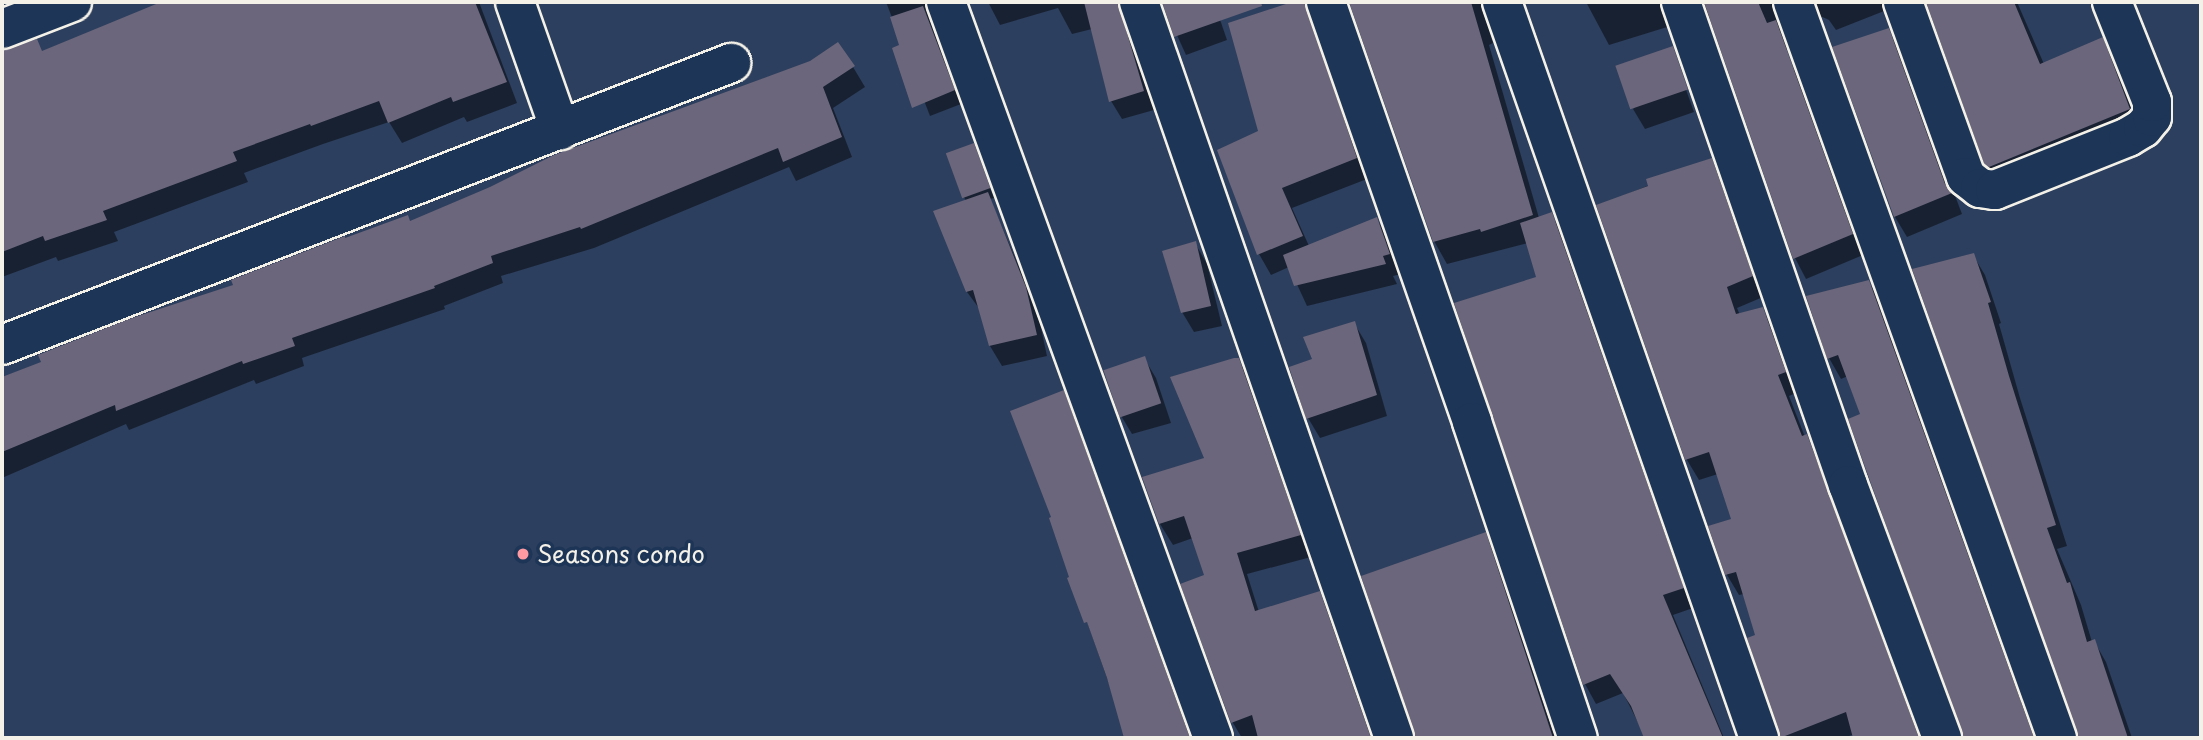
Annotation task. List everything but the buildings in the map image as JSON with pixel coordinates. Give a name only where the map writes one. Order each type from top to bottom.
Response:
[{"type":"street","points":[[2,29],[72,2]]},
{"type":"street","points":[[514,2],[560,130]]},
{"type":"street","points":[[946,2],[1213,738]]},
{"type":"street","points":[[1139,2],[1394,738]]},
{"type":"street","points":[[1326,2],[1578,738]]},
{"type":"street","points":[[1502,2],[1759,738]]},
{"type":"street","points":[[1681,2],[1848,485],[1941,738]]},
{"type":"street","points":[[1793,2],[2057,738]]},
{"type":"street","points":[[1903,2],[1966,177],[1980,188],[1995,190],[2128,136],[2143,128],[2152,117],[2152,102],[2112,2]]},
{"type":"street","points":[[2,345],[732,64]]},
{"type":"place","name":"Seasons condo","points":[[523,554]]}]
